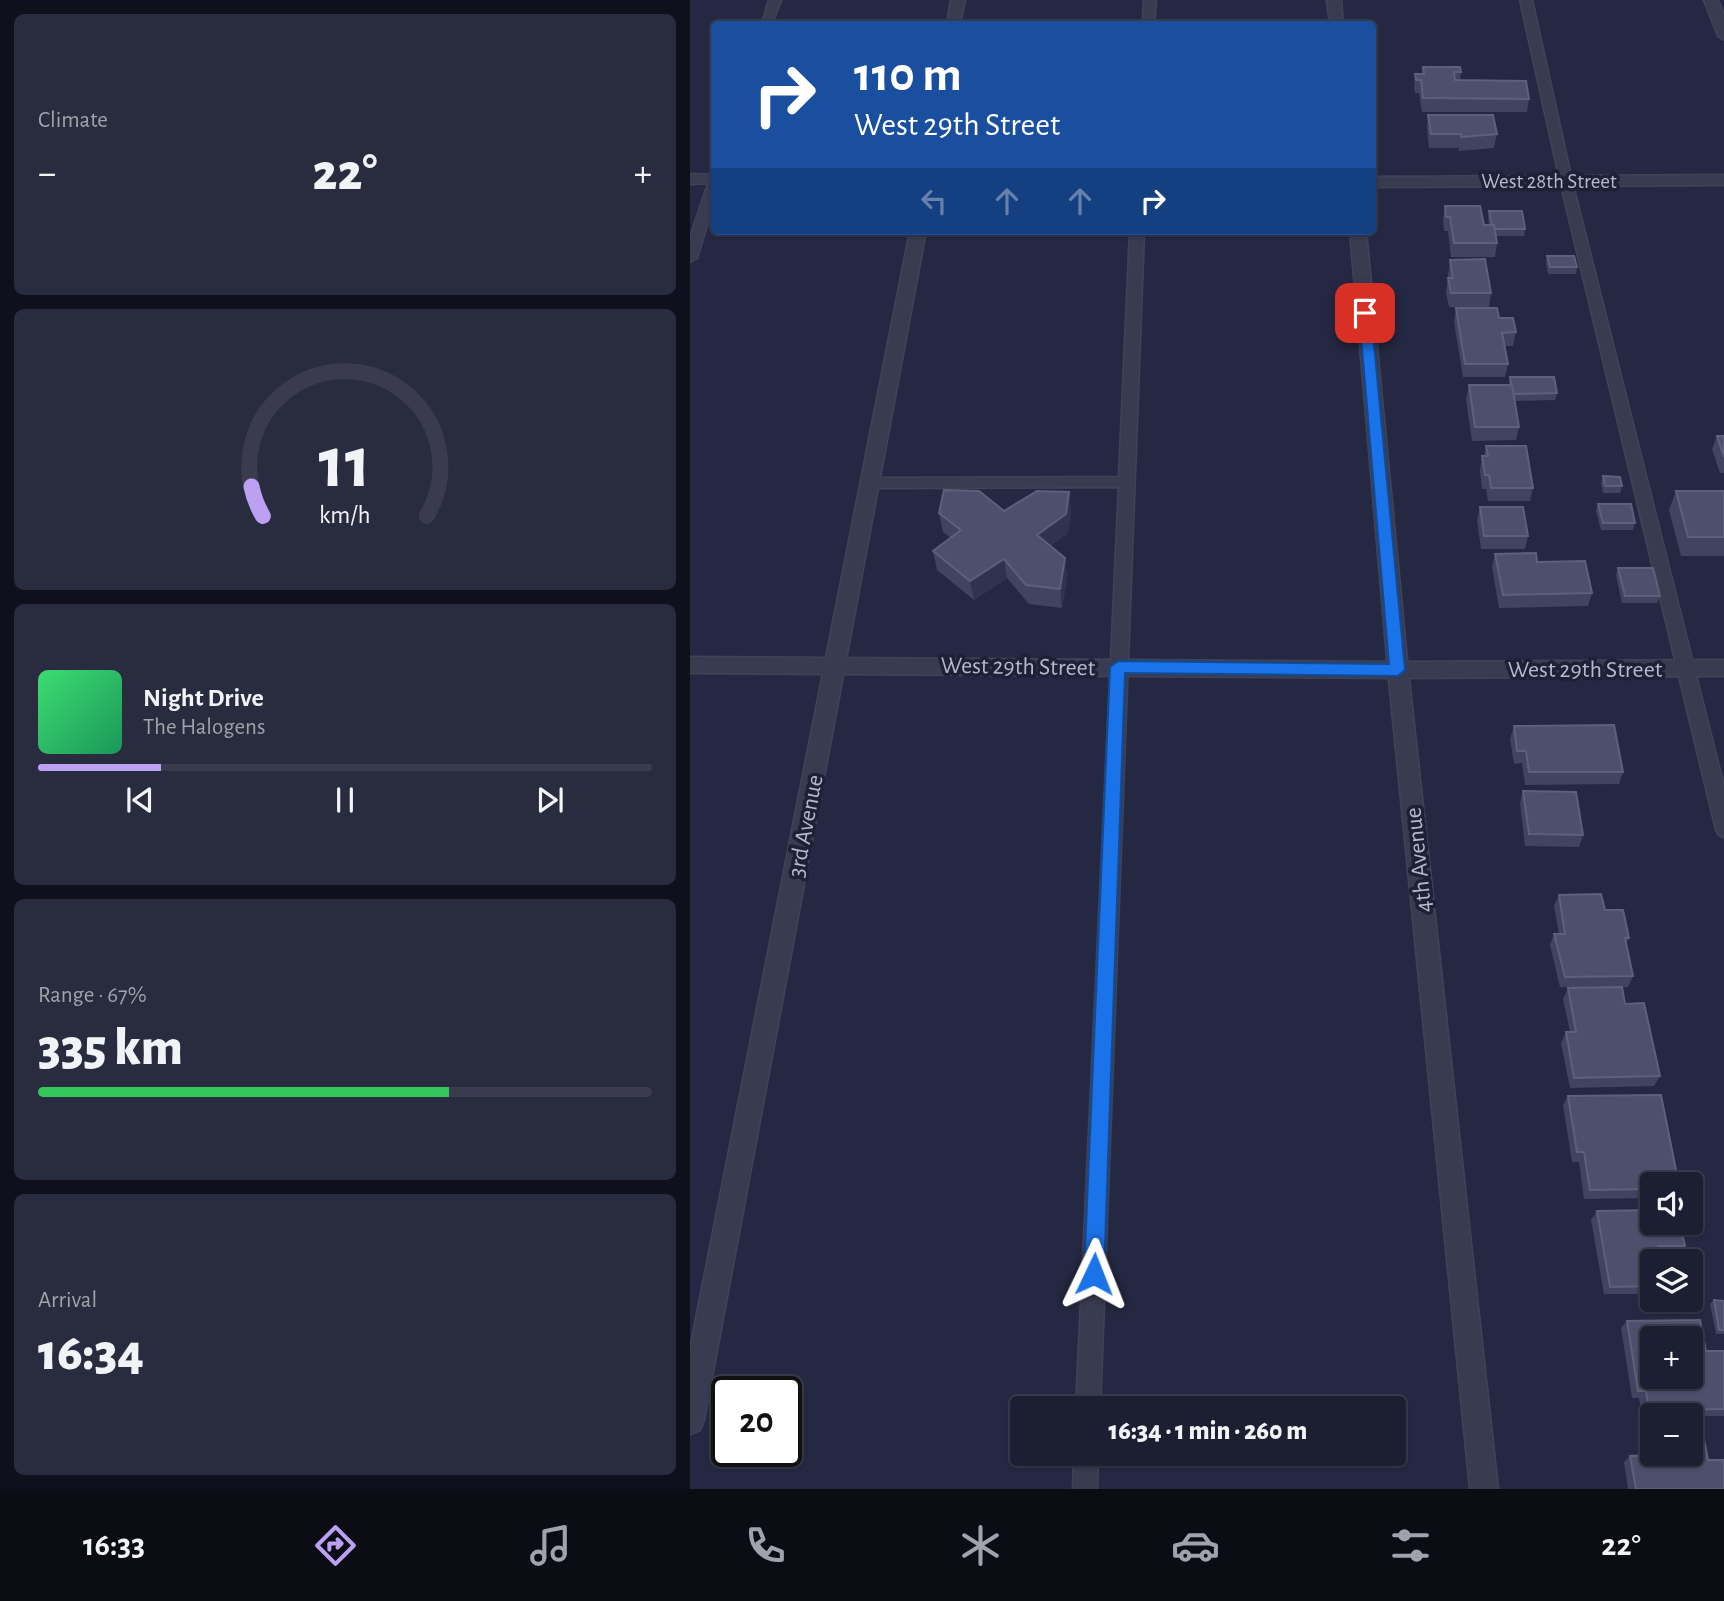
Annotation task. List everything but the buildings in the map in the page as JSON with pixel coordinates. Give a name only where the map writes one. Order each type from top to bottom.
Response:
[{"type":"street","points":[[954,21],[958,0]]},
{"type":"street","points":[[1334,0],[1337,21]]},
{"type":"street","points":[[1711,0],[1724,36]]},
{"type":"street","points":[[690,179],[711,181]]},
{"type":"street","name":"West 28th Street","points":[[1376,182],[1724,180]]},
{"type":"street","name":"3rd Avenue","points":[[690,1420],[917,235]]},
{"type":"street","name":"4th Avenue","points":[[1358,235],[1398,670],[1484,1489]]},
{"type":"street","name":"West 29th Street","points":[[690,665],[1398,670],[1724,668]]},
{"type":"lane","points":[[768,21],[775,0]]},
{"type":"lane","points":[[1148,21],[1150,0]]},
{"type":"lane","points":[[1526,0],[1566,181],[1724,830]]},
{"type":"lane","points":[[690,258],[711,191]]},
{"type":"lane","points":[[1089,1396],[1137,235]]},
{"type":"lane","points":[[870,483],[1126,482]]},
{"type":"lane","points":[[1085,1489],[1086,1466]]},
{"type":"route","points":[[1094,1274],[1118,667],[1398,670],[1365,313]]}]
